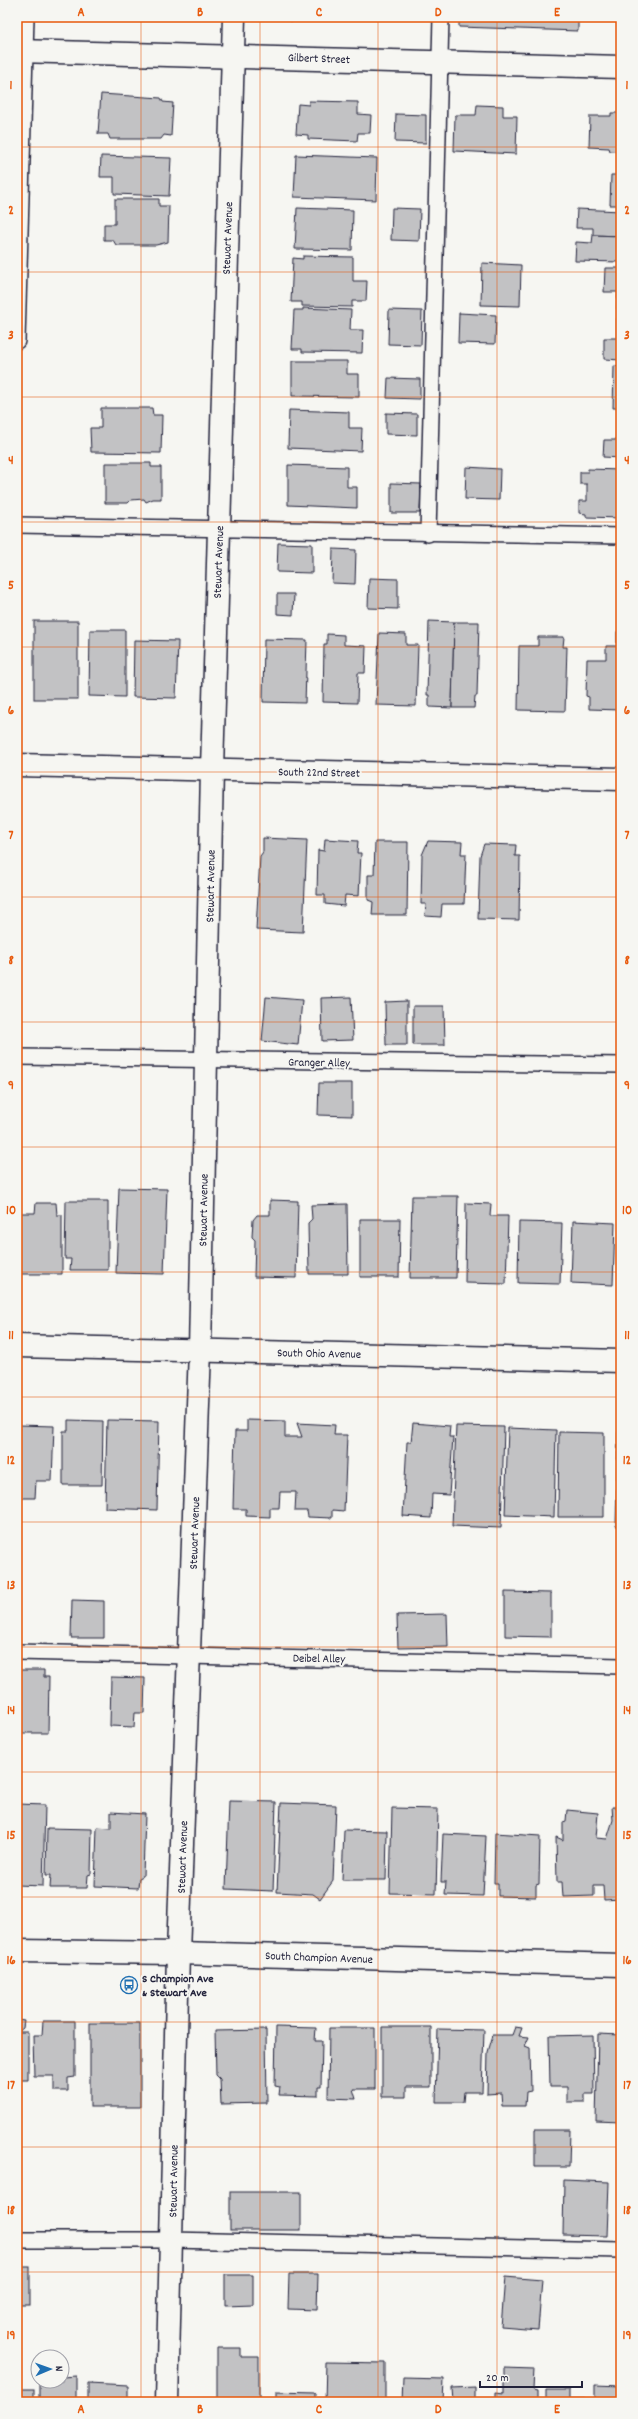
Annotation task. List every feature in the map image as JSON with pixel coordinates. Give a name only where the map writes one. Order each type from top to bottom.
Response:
[{"type":"street","name":"Stewart Avenue","points":[[167,2402],[178,1953],[200,1350],[212,769],[234,17]]},
{"type":"street","name":"Gilbert Street","points":[[21,51],[621,66]]},
{"type":"street","name":"South 22nd Street","points":[[17,765],[621,779]]},
{"type":"street","name":"South Ohio Avenue","points":[[17,1346],[621,1361]]},
{"type":"street","name":"South Champion Avenue","points":[[17,1951],[178,1953],[621,1965]]},
{"type":"lane","points":[[17,341],[21,51],[26,17]]},
{"type":"lane","points":[[428,534],[441,17]]},
{"type":"lane","points":[[17,526],[621,536]]},
{"type":"lane","name":"Granger Alley","points":[[17,1057],[621,1065]]},
{"type":"lane","name":"Deibel Alley","points":[[17,1652],[621,1666]]},
{"type":"lane","points":[[17,2240],[171,2240],[621,2250]]},
{"type":"building","points":[[290,17],[337,17],[337,20],[290,21]]},
{"type":"building","points":[[459,17],[578,17],[578,31],[459,27]]},
{"type":"building","points":[[101,94],[161,98],[163,102],[173,103],[171,136],[164,135],[161,139],[110,139],[108,134],[98,134]]},
{"type":"building","points":[[309,101],[358,102],[358,114],[371,115],[370,133],[358,133],[357,141],[308,139],[308,135],[296,134],[298,104],[309,105]]},
{"type":"building","points":[[477,105],[503,106],[503,116],[517,116],[516,154],[454,151],[455,115],[476,115]]},
{"type":"building","points":[[611,113],[621,113],[621,152],[610,151],[609,148],[589,147],[590,116],[611,116]]},
{"type":"building","points":[[396,114],[426,115],[426,143],[395,142]]},
{"type":"building","points":[[296,155],[377,158],[376,200],[294,197]]},
{"type":"building","points":[[101,156],[171,158],[169,196],[114,194],[114,177],[100,177]]},
{"type":"building","points":[[611,175],[621,175],[621,205],[610,205]]},
{"type":"building","points":[[115,199],[159,199],[159,206],[169,206],[168,242],[156,245],[116,245],[113,240],[104,240],[104,224],[115,224]]},
{"type":"building","points":[[297,208],[353,210],[352,250],[295,249]]},
{"type":"building","points":[[392,208],[420,209],[419,241],[391,240]]},
{"type":"building","points":[[577,209],[621,211],[621,236],[593,235],[593,228],[576,228]]},
{"type":"building","points":[[593,235],[621,236],[621,262],[575,261],[576,242],[592,243]]},
{"type":"building","points":[[303,256],[353,257],[353,281],[367,281],[366,301],[352,301],[352,307],[302,306],[302,302],[291,302],[293,258],[303,259]]},
{"type":"building","points":[[482,263],[521,265],[520,306],[481,305]]},
{"type":"building","points":[[605,268],[621,268],[621,310],[617,309],[618,292],[604,292]]},
{"type":"building","points":[[303,308],[351,310],[350,330],[363,330],[362,353],[302,352],[302,349],[292,349],[294,310],[303,310]]},
{"type":"building","points":[[389,310],[422,311],[421,345],[388,344]]},
{"type":"building","points":[[459,313],[496,315],[495,344],[458,343]]},
{"type":"building","points":[[617,318],[621,318],[621,360],[604,359],[604,338],[617,338]]},
{"type":"building","points":[[292,361],[347,361],[347,374],[359,374],[359,397],[292,396]]},
{"type":"building","points":[[614,366],[621,367],[621,408],[613,408]]},
{"type":"building","points":[[388,378],[420,379],[420,399],[387,398]]},
{"type":"building","points":[[101,408],[152,408],[153,415],[162,415],[161,453],[91,452],[90,428],[101,428]]},
{"type":"building","points":[[289,410],[349,412],[349,428],[362,428],[361,451],[288,448]]},
{"type":"building","points":[[386,413],[417,414],[417,435],[386,434]]},
{"type":"building","points":[[617,420],[621,420],[621,458],[603,457],[604,440],[616,440]]},
{"type":"building","points":[[105,463],[151,463],[151,467],[161,467],[161,499],[153,499],[146,502],[144,499],[131,500],[128,503],[105,503]]},
{"type":"building","points":[[288,465],[347,467],[347,487],[357,487],[357,508],[288,505]]},
{"type":"building","points":[[466,467],[500,469],[499,500],[465,499]]},
{"type":"building","points":[[588,469],[621,470],[621,518],[586,517],[586,514],[579,513],[579,501],[587,501],[587,484],[580,484],[580,472],[588,472]]},
{"type":"building","points":[[391,483],[421,484],[420,513],[391,513]]},
{"type":"building","points":[[278,543],[312,544],[312,573],[277,572]]},
{"type":"building","points":[[333,549],[356,550],[355,584],[332,583]]},
{"type":"building","points":[[369,578],[398,579],[398,609],[368,608]]},
{"type":"building","points":[[277,594],[294,594],[293,615],[277,614]]},
{"type":"building","points":[[34,621],[78,621],[78,699],[34,699]]},
{"type":"building","points":[[429,621],[454,622],[452,708],[429,707],[429,695],[427,695]]},
{"type":"building","points":[[454,622],[479,622],[477,696],[475,696],[474,708],[452,708]]},
{"type":"building","points":[[90,630],[125,630],[125,697],[89,696]]},
{"type":"building","points":[[617,632],[621,632],[621,643],[617,643]]},
{"type":"building","points":[[379,633],[406,634],[406,645],[418,645],[416,706],[376,705]]},
{"type":"building","points":[[327,634],[344,635],[344,645],[366,646],[365,673],[358,673],[357,703],[323,702],[324,644],[327,644]]},
{"type":"building","points":[[538,637],[564,637],[563,647],[567,647],[565,711],[518,710],[519,646],[538,646]]},
{"type":"building","points":[[264,639],[307,640],[305,703],[263,702]]},
{"type":"building","points":[[134,640],[178,641],[176,698],[133,697]]},
{"type":"building","points":[[606,646],[621,646],[621,710],[589,709],[589,697],[586,696],[587,659],[606,659]]},
{"type":"building","points":[[263,838],[307,840],[303,932],[256,930],[260,856],[263,852]]},
{"type":"building","points":[[325,839],[358,841],[357,853],[361,853],[359,896],[345,895],[344,906],[325,904],[325,895],[317,895],[318,850],[324,851]]},
{"type":"building","points":[[428,841],[462,842],[461,854],[466,854],[464,904],[442,904],[441,917],[425,916],[426,904],[421,904],[422,855]]},
{"type":"building","points":[[375,842],[408,842],[407,915],[372,915],[373,902],[368,900],[368,875],[374,875]]},
{"type":"building","points":[[484,844],[516,845],[515,856],[520,856],[519,920],[478,919],[480,856]]},
{"type":"building","points":[[266,997],[302,1000],[298,1045],[262,1041]]},
{"type":"building","points":[[351,997],[353,1040],[322,1041],[321,998]]},
{"type":"building","points":[[407,1001],[407,1045],[386,1045],[385,1002]]},
{"type":"building","points":[[413,1006],[444,1006],[445,1045],[413,1045]]},
{"type":"building","points":[[319,1083],[352,1083],[352,1116],[318,1115]]},
{"type":"building","points":[[119,1188],[167,1189],[164,1274],[116,1273]]},
{"type":"building","points":[[412,1196],[458,1196],[456,1278],[410,1278]]},
{"type":"building","points":[[270,1200],[298,1201],[296,1278],[254,1277],[255,1240],[252,1237],[253,1220],[257,1215],[270,1215]]},
{"type":"building","points":[[66,1201],[108,1201],[108,1270],[70,1270],[71,1259],[65,1259]]},
{"type":"building","points":[[36,1203],[56,1203],[57,1215],[62,1215],[62,1274],[17,1274],[17,1213],[35,1213]]},
{"type":"building","points":[[466,1203],[491,1204],[490,1216],[508,1216],[506,1284],[465,1283]]},
{"type":"building","points":[[347,1204],[348,1274],[309,1274],[308,1223],[312,1219],[311,1205]]},
{"type":"building","points":[[360,1219],[400,1219],[399,1277],[360,1277]]},
{"type":"building","points":[[573,1221],[615,1223],[613,1285],[571,1283]]},
{"type":"building","points":[[519,1222],[562,1223],[560,1284],[518,1283]]},
{"type":"building","points":[[68,1420],[103,1421],[102,1485],[63,1485],[63,1431],[68,1431]]},
{"type":"building","points":[[107,1420],[159,1421],[157,1510],[105,1508]]},
{"type":"building","points":[[247,1420],[285,1421],[285,1437],[302,1437],[297,1423],[335,1425],[334,1435],[347,1435],[344,1511],[332,1510],[332,1518],[308,1517],[307,1511],[295,1511],[296,1492],[280,1492],[279,1508],[270,1508],[270,1517],[246,1516],[246,1509],[233,1509],[235,1431],[247,1431]]},
{"type":"building","points":[[413,1423],[450,1426],[449,1437],[453,1437],[449,1495],[432,1494],[431,1518],[403,1516],[407,1442],[411,1442]]},
{"type":"building","points":[[19,1425],[54,1426],[52,1481],[36,1481],[35,1498],[17,1498],[17,1431],[19,1431]]},
{"type":"building","points":[[456,1426],[504,1427],[501,1528],[452,1526]]},
{"type":"building","points":[[508,1428],[556,1430],[554,1517],[505,1515]]},
{"type":"building","points":[[559,1432],[604,1433],[604,1517],[558,1517]]},
{"type":"building","points":[[618,1432],[621,1432],[621,1526],[616,1526]]},
{"type":"building","points":[[505,1592],[551,1593],[551,1637],[505,1636]]},
{"type":"building","points":[[72,1600],[104,1601],[104,1638],[71,1638]]},
{"type":"building","points":[[447,1614],[448,1647],[398,1648],[397,1615]]},
{"type":"building","points":[[17,1670],[44,1670],[44,1677],[49,1677],[48,1733],[17,1733]]},
{"type":"building","points":[[111,1677],[145,1678],[144,1713],[135,1713],[134,1727],[110,1726]]},
{"type":"building","points":[[229,1801],[276,1802],[273,1891],[226,1889]]},
{"type":"building","points":[[281,1803],[336,1805],[333,1881],[320,1899],[313,1894],[277,1892]]},
{"type":"building","points":[[17,1804],[45,1805],[43,1886],[17,1885]]},
{"type":"building","points":[[612,1807],[621,1807],[621,1899],[604,1900],[603,1886],[594,1886],[594,1896],[563,1897],[562,1882],[557,1882],[556,1837],[563,1840],[563,1822],[566,1821],[567,1810],[598,1813],[596,1838],[607,1839],[613,1820]]},
{"type":"building","points":[[392,1808],[438,1809],[436,1894],[390,1893]]},
{"type":"building","points":[[111,1812],[145,1814],[143,1876],[139,1878],[138,1888],[95,1886],[97,1827],[111,1828]]},
{"type":"building","points":[[47,1828],[92,1829],[91,1874],[88,1875],[87,1888],[50,1888],[51,1875],[46,1875]]},
{"type":"building","points":[[344,1830],[387,1831],[386,1880],[342,1880]]},
{"type":"building","points":[[495,1833],[540,1836],[539,1884],[536,1885],[536,1897],[498,1896],[498,1883],[494,1883]]},
{"type":"building","points":[[443,1834],[486,1836],[483,1896],[445,1895],[446,1882],[441,1882]]},
{"type":"building","points":[[17,2020],[24,2021],[23,2028],[18,2032],[28,2032],[28,2080],[17,2080]]},
{"type":"building","points":[[43,2021],[75,2021],[75,2077],[68,2078],[68,2091],[54,2091],[54,2076],[34,2076],[33,2035],[42,2035]]},
{"type":"building","points":[[90,2023],[140,2023],[140,2107],[90,2107]]},
{"type":"building","points":[[276,2027],[316,2028],[315,2041],[322,2041],[321,2087],[318,2087],[318,2096],[279,2095],[280,2087],[275,2086]]},
{"type":"building","points":[[382,2027],[431,2027],[431,2087],[406,2087],[406,2097],[382,2097]]},
{"type":"building","points":[[515,2027],[522,2028],[519,2036],[529,2037],[525,2046],[530,2048],[531,2091],[526,2092],[525,2106],[502,2106],[501,2093],[487,2094],[488,2052],[493,2035],[512,2035]]},
{"type":"building","points":[[329,2028],[375,2028],[375,2089],[353,2089],[356,2099],[328,2098]]},
{"type":"building","points":[[438,2029],[484,2030],[482,2092],[464,2092],[463,2102],[436,2102]]},
{"type":"building","points":[[266,2030],[267,2103],[221,2104],[220,2079],[216,2075],[215,2031]]},
{"type":"building","points":[[598,2034],[621,2035],[621,2122],[596,2121]]},
{"type":"building","points":[[593,2035],[594,2094],[585,2094],[585,2102],[567,2102],[567,2087],[550,2087],[549,2036]]},
{"type":"building","points":[[535,2130],[570,2130],[569,2167],[535,2167]]},
{"type":"building","points":[[564,2180],[609,2182],[607,2236],[563,2235]]},
{"type":"building","points":[[230,2192],[301,2192],[301,2230],[230,2230]]},
{"type":"building","points":[[17,2267],[30,2267],[30,2305],[17,2305]]},
{"type":"building","points":[[289,2274],[318,2274],[317,2310],[288,2309]]},
{"type":"building","points":[[225,2275],[253,2275],[253,2305],[225,2306]]},
{"type":"building","points":[[505,2277],[542,2280],[538,2330],[501,2327]]},
{"type":"building","points":[[217,2348],[241,2348],[241,2357],[259,2357],[259,2402],[217,2402]]},
{"type":"building","points":[[326,2362],[385,2363],[385,2402],[325,2402]]},
{"type":"building","points":[[504,2368],[534,2369],[533,2390],[537,2391],[537,2402],[496,2402],[496,2392],[504,2393]]},
{"type":"building","points":[[70,2376],[76,2376],[76,2402],[39,2402],[39,2389],[70,2389]]},
{"type":"building","points":[[403,2378],[444,2379],[443,2402],[402,2402]]},
{"type":"building","points":[[88,2383],[128,2385],[128,2402],[88,2402]]},
{"type":"building","points":[[595,2385],[621,2386],[621,2402],[595,2402]]},
{"type":"building","points":[[475,2387],[475,2401],[492,2400],[492,2402],[453,2402],[452,2388]]},
{"type":"building","points":[[17,2389],[34,2389],[34,2402],[17,2402]]},
{"type":"building","points":[[546,2390],[570,2390],[570,2399],[588,2399],[588,2402],[546,2402]]},
{"type":"building","points":[[276,2392],[316,2393],[316,2402],[276,2402]]},
{"type":"place","name":"S Champion Ave & Stewart Ave","points":[[129,1985]]}]
